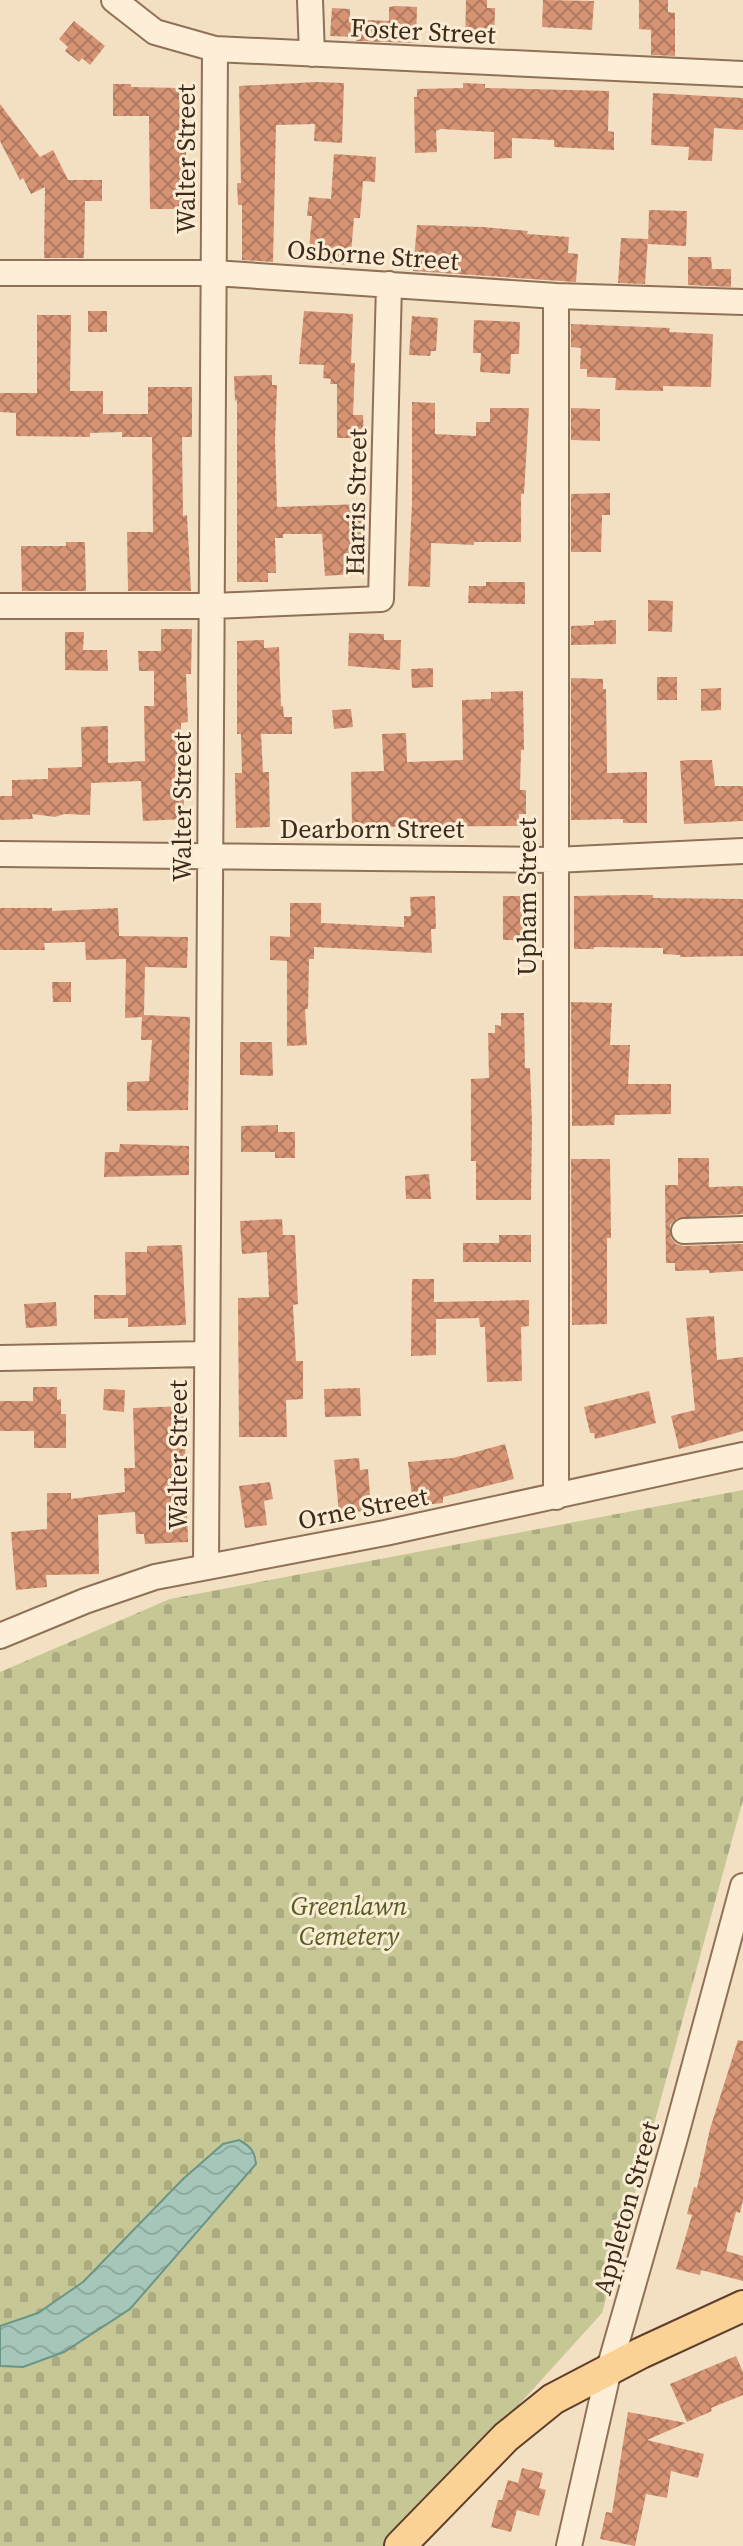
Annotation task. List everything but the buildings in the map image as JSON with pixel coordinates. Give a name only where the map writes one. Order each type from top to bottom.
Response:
[{"type":"main road","points":[[400,2546],[517,2427],[553,2399],[743,2306]]},
{"type":"street","name":"Foster Street","points":[[114,0],[155,32],[215,49],[743,74]]},
{"type":"street","points":[[310,0],[312,54]]},
{"type":"street","name":"Walter Street","points":[[206,1566],[215,49]]},
{"type":"street","name":"Osborne Street","points":[[0,272],[214,273],[556,296],[743,302]]},
{"type":"street","name":"Harris Street","points":[[212,606],[381,599],[389,284]]},
{"type":"street","name":"Upham Street","points":[[556,296],[556,1497]]},
{"type":"street","points":[[0,606],[212,606]]},
{"type":"street","name":"Dearborn Street","points":[[0,854],[555,860],[743,851]]},
{"type":"street","points":[[684,1231],[743,1229]]},
{"type":"street","points":[[0,1358],[207,1354]]},
{"type":"street","name":"Orne Street","points":[[0,1636],[85,1601],[155,1577],[556,1497],[743,1455]]},
{"type":"street","name":"Appleton Street","points":[[569,2546],[609,2369],[663,2184],[743,1886]]},
{"type":"green space","name":"Greenlawn Cemetery","points":[[743,1490],[743,1800],[602,2313],[383,2546],[0,2546],[0,1672],[170,1599]]},
{"type":"water","points":[[239,2140],[251,2149],[256,2164],[130,2309],[64,2352],[23,2367],[0,2366],[0,2326],[38,2313],[83,2282],[183,2179],[223,2144]]}]
